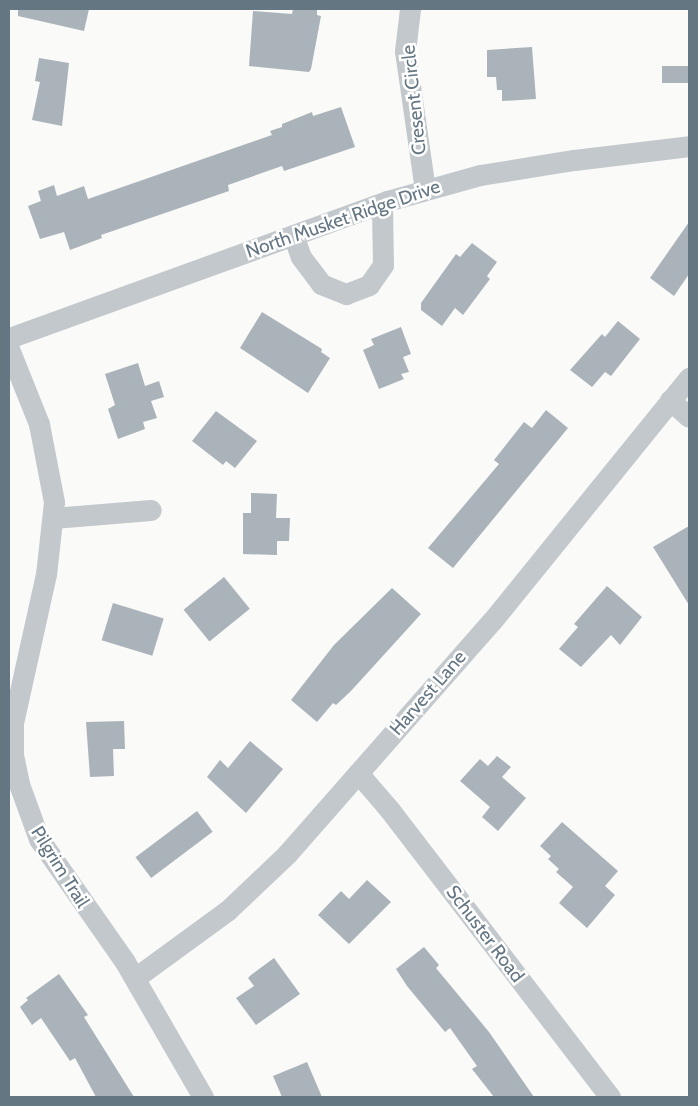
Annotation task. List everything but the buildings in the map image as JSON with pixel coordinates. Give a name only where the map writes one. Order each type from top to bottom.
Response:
[{"type":"street","name":"Cresent Circle","points":[[410,9],[405,51],[425,190]]},
{"type":"street","name":"North Musket Ridge Drive","points":[[9,338],[388,201],[425,190],[480,176],[574,160],[689,146]]},
{"type":"street","points":[[293,235],[301,257],[321,284],[346,294],[369,285],[383,265],[382,208],[388,201]]},
{"type":"street","name":"Pilgrim Trail","points":[[9,349],[39,424],[50,471],[53,518],[46,574],[12,723],[11,748],[24,800],[39,839],[135,978],[203,1097]]},
{"type":"street","name":"Harvest Lane","points":[[135,978],[227,911],[259,883],[492,621],[689,378]]},
{"type":"street","points":[[670,400],[689,416]]},
{"type":"street","points":[[53,518],[151,510]]},
{"type":"street","name":"Schuster Road","points":[[358,773],[610,1097]]}]
